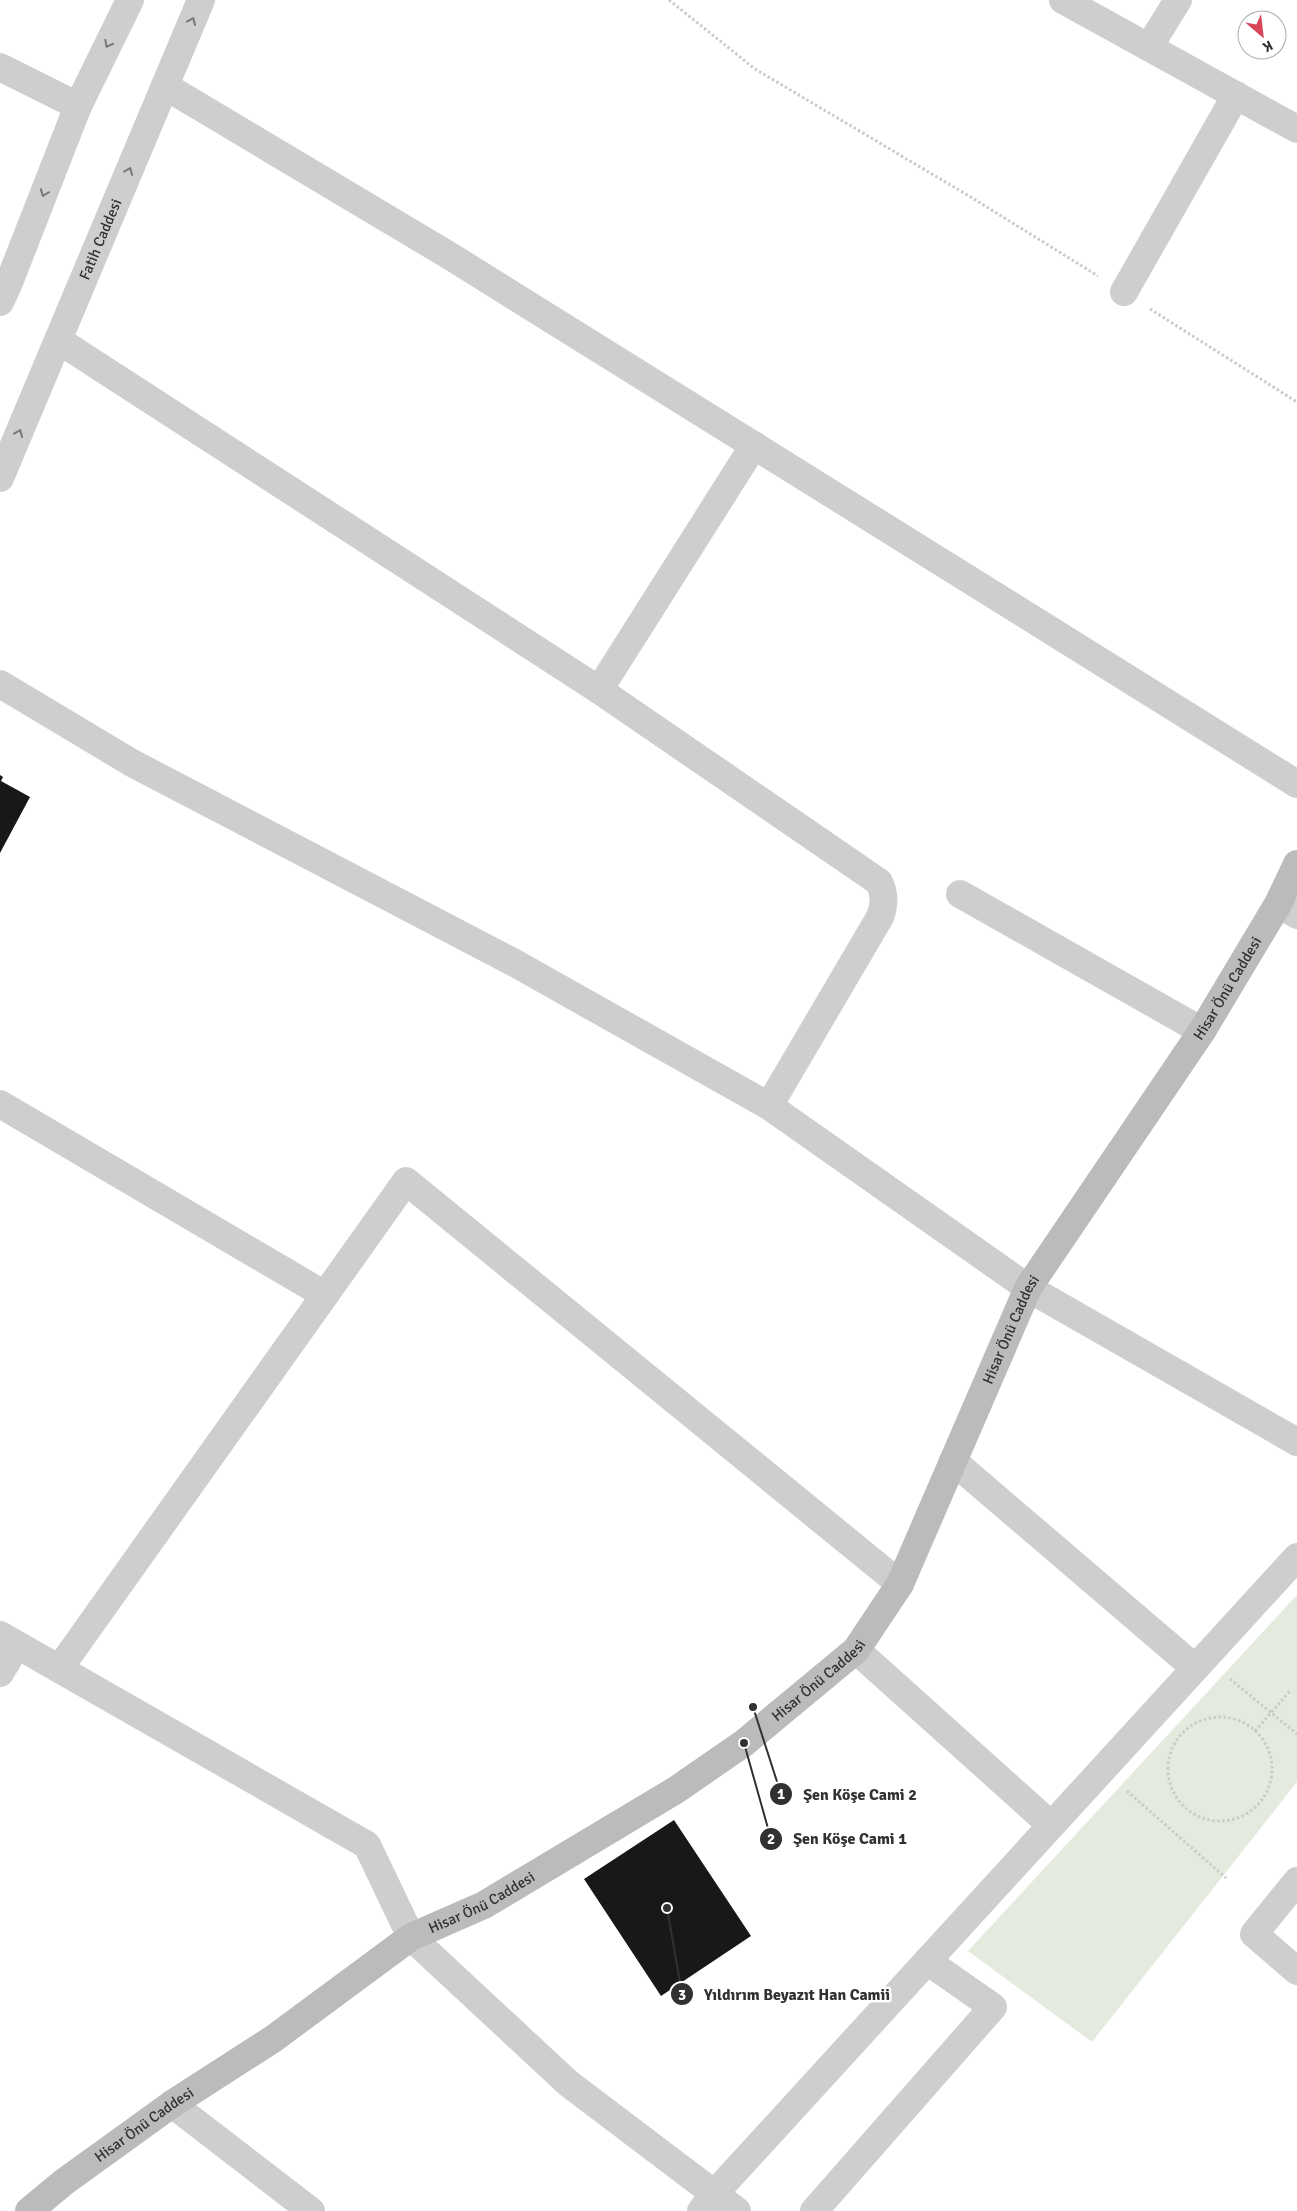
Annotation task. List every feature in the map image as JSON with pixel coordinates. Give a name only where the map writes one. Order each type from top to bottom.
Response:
[{"type":"main road","name":"Hisar Önü Caddesi","points":[[29,2211],[64,2182],[172,2104],[273,2039],[412,1937],[484,1905],[676,1790],[744,1743],[856,1650],[900,1584],[1028,1288],[1288,909],[1297,864]]},
{"type":"street","points":[[0,302],[78,106],[130,0]]},
{"type":"street","name":"Fatih Caddesi","points":[[0,478],[201,0]]},
{"type":"street","points":[[1063,0],[1297,129]]},
{"type":"street","points":[[1149,47],[1178,0]]},
{"type":"street","points":[[0,67],[78,106]]},
{"type":"street","points":[[165,86],[450,256],[1297,784]]},
{"type":"street","points":[[1124,292],[1236,95]]},
{"type":"street","points":[[58,340],[599,690],[879,882],[884,902],[880,917],[769,1106]]},
{"type":"street","points":[[599,690],[754,445]]},
{"type":"street","points":[[0,684],[132,763],[511,961],[769,1106],[1028,1288],[1297,1442]]},
{"type":"street","points":[[960,894],[1202,1032]]},
{"type":"street","points":[[0,1104],[325,1295]]},
{"type":"street","points":[[59,1669],[406,1181],[900,1584]]},
{"type":"street","points":[[953,1461],[1200,1663]]},
{"type":"street","points":[[708,2202],[1297,1557]]},
{"type":"street","points":[[0,1673],[8,1640],[367,1845],[412,1937],[568,2083],[708,2202],[737,2211]]},
{"type":"street","points":[[856,1650],[1052,1825]]},
{"type":"street","points":[[1297,1881],[1254,1934],[1297,1970]]},
{"type":"street","points":[[814,2211],[993,2007],[927,1962]]},
{"type":"street","points":[[172,2104],[311,2211]]},
{"type":"path","points":[[670,0],[754,69],[969,196],[1297,402]]},
{"type":"path","points":[[1200,1663],[1271,1713],[1297,1734]]},
{"type":"path","points":[[1255,1731],[1290,1691]]},
{"type":"path","points":[[1219,1717],[1237,1720],[1255,1731],[1264,1741],[1270,1756],[1271,1772],[1268,1788],[1260,1802],[1247,1813],[1232,1820],[1216,1822],[1200,1818],[1186,1809],[1174,1795],[1168,1779],[1168,1761],[1174,1744],[1186,1730],[1201,1721],[1219,1717]]},
{"type":"path","points":[[1102,1770],[1226,1878]]},
{"type":"shaded area","points":[[1297,1595],[1297,1782],[1092,2042],[968,1951]]},
{"type":"building","points":[[0,775],[3,777],[1,781],[30,797],[0,853]]},
{"type":"building","points":[[674,1820],[751,1936],[661,1996],[584,1879]]},
{"type":"place","name":"Şen Köşe Cami 2","points":[[753,1707]]},
{"type":"place","name":"Şen Köşe Cami 1","points":[[744,1743]]},
{"type":"place","name":"Yıldırım Beyazıt Han Camii","points":[[667,1908]]}]
